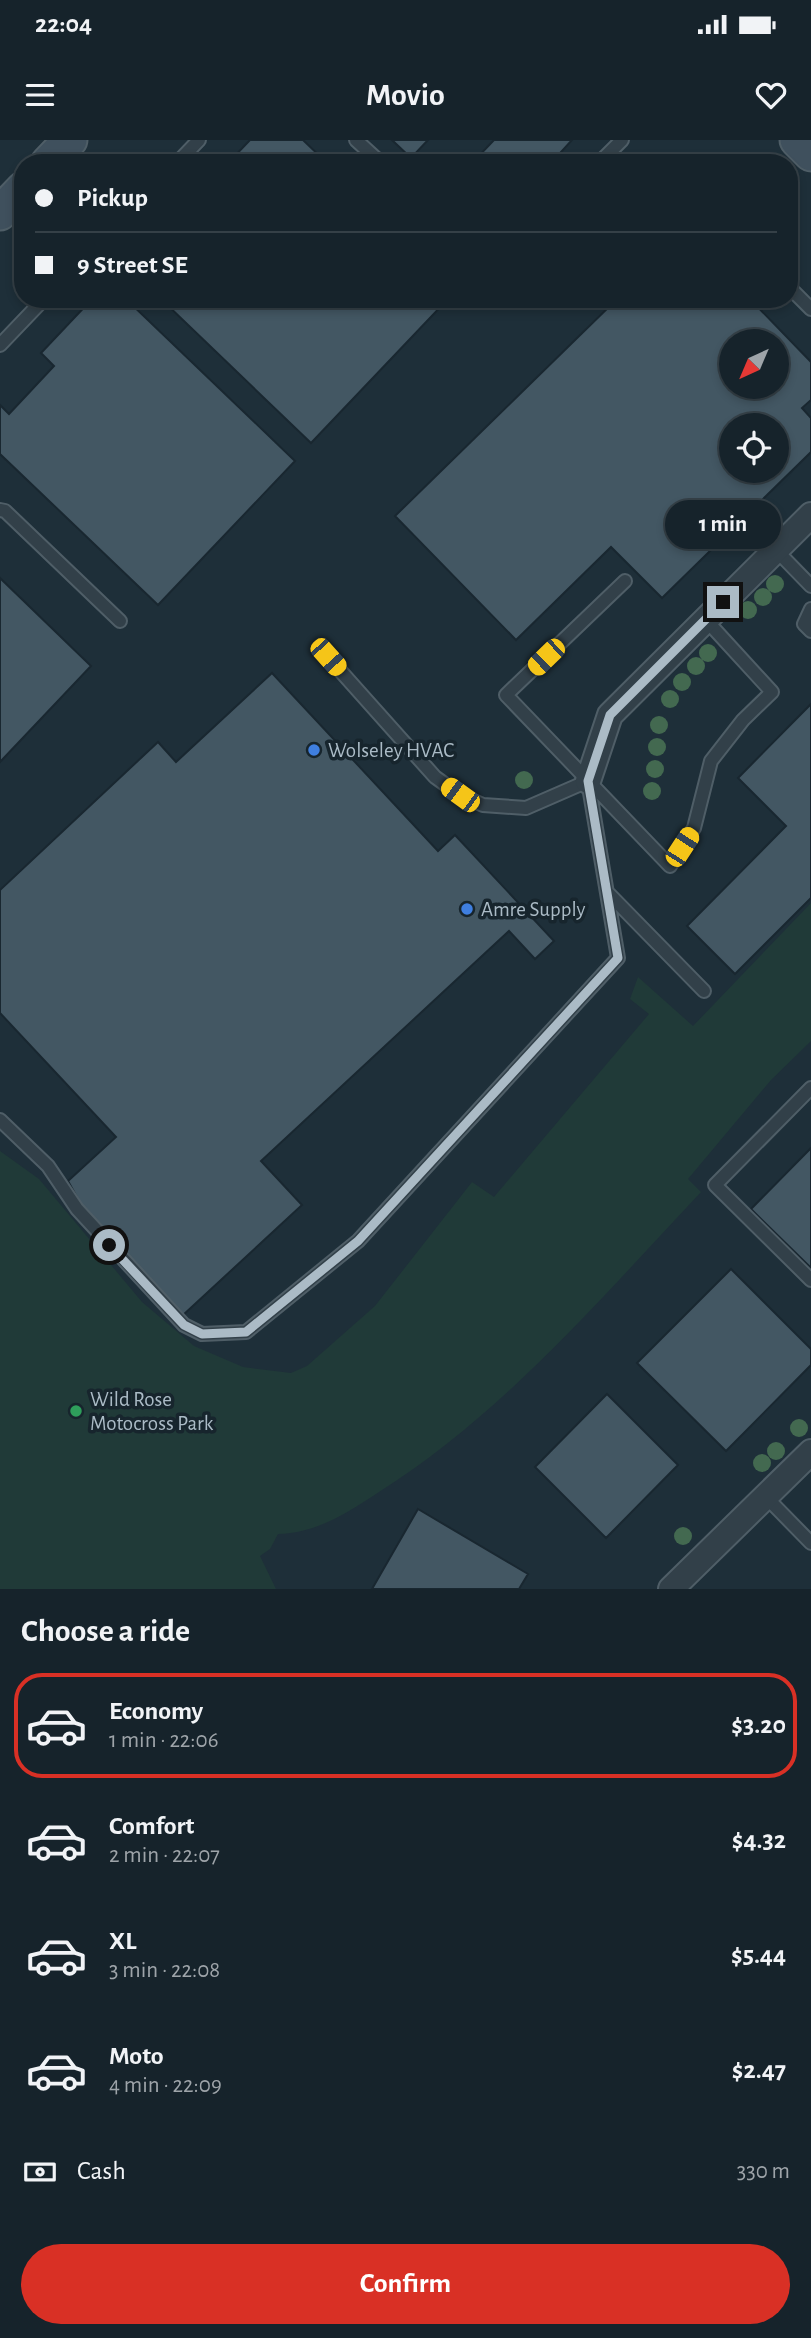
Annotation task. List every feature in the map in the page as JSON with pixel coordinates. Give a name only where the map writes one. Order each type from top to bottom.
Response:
[{"type":"street","points":[[57,154],[70,140]]},
{"type":"street","points":[[797,140],[811,154]]},
{"type":"street","points":[[0,213],[14,198]]},
{"type":"street","points":[[588,781],[610,715],[811,515]]},
{"type":"street","points":[[671,1589],[811,1452]]},
{"type":"lane","points":[[186,154],[199,140]]},
{"type":"lane","points":[[356,140],[371,154]]},
{"type":"lane","points":[[608,154],[622,140]]},
{"type":"lane","points":[[798,296],[811,309]]},
{"type":"lane","points":[[0,343],[35,308]]},
{"type":"lane","points":[[0,510],[5,511],[120,621]]},
{"type":"lane","points":[[776,550],[811,586]]},
{"type":"lane","points":[[625,581],[506,695],[670,866],[694,828],[711,761],[743,720],[772,692],[706,620]]},
{"type":"lane","points":[[811,609],[804,624],[811,631]]},
{"type":"lane","points":[[328,657],[435,777],[460,795],[483,804],[526,808],[588,781]]},
{"type":"lane","points":[[0,1120],[48,1166],[77,1209],[184,1325],[202,1334],[246,1332],[358,1241],[618,958],[588,781]]},
{"type":"lane","points":[[607,892],[704,990]]},
{"type":"lane","points":[[811,1088],[715,1185],[811,1280]]},
{"type":"lane","points":[[766,1497],[811,1543]]},
{"type":"green space","points":[[811,903],[811,1041],[771,1080],[688,1179],[701,1192],[588,1313],[509,1391],[468,1427],[425,1461],[343,1514],[306,1530],[278,1534],[270,1549],[260,1556],[276,1589],[0,1589],[0,1151],[39,1179],[142,1302],[194,1346],[243,1367],[291,1373],[307,1366],[375,1306],[472,1182],[494,1197],[649,1014],[630,999],[638,977],[693,1026]]},
{"type":"building","points":[[250,140],[303,140],[318,154],[237,154]]},
{"type":"building","points":[[392,140],[428,140],[415,154],[407,154]]},
{"type":"building","points":[[494,140],[572,140],[559,154],[481,154]]},
{"type":"building","points":[[84,308],[135,308],[295,461],[158,605],[0,454],[0,405],[9,414],[54,366],[41,353]]},
{"type":"building","points":[[170,308],[439,308],[311,443]]},
{"type":"building","points":[[608,308],[759,308],[779,329],[719,329],[719,399],[789,399],[789,339],[811,362],[811,400],[802,408],[811,418],[811,452],[789,474],[789,413],[719,413],[719,483],[779,483],[662,598],[611,547],[516,640],[395,516]]},
{"type":"building","points":[[0,578],[91,666],[0,762]]},
{"type":"building","points":[[272,673],[438,851],[455,835],[554,941],[535,959],[509,931],[261,1161],[302,1205],[182,1316],[84,1210],[68,1181],[116,1137],[0,1013],[0,890],[158,742],[176,762]]},
{"type":"building","points":[[811,704],[811,898],[735,974],[687,926],[786,826],[738,778]]},
{"type":"building","points":[[811,1148],[811,1268],[751,1209]]},
{"type":"building","points":[[731,1269],[811,1349],[811,1365],[726,1451],[637,1363]]},
{"type":"building","points":[[607,1394],[678,1465],[606,1538],[535,1467]]},
{"type":"building","points":[[418,1509],[528,1574],[519,1589],[372,1589]]},
{"type":"place","name":"Wolseley HVAC","points":[[314,750]]},
{"type":"place","name":"Amre Supply","points":[[467,909]]},
{"type":"place","name":"Wild Rose Motocross Park","points":[[76,1411]]},
{"type":"route","points":[[109,1245],[184,1325],[202,1334],[246,1332],[358,1241],[618,958],[588,781],[610,715],[723,602]]}]
